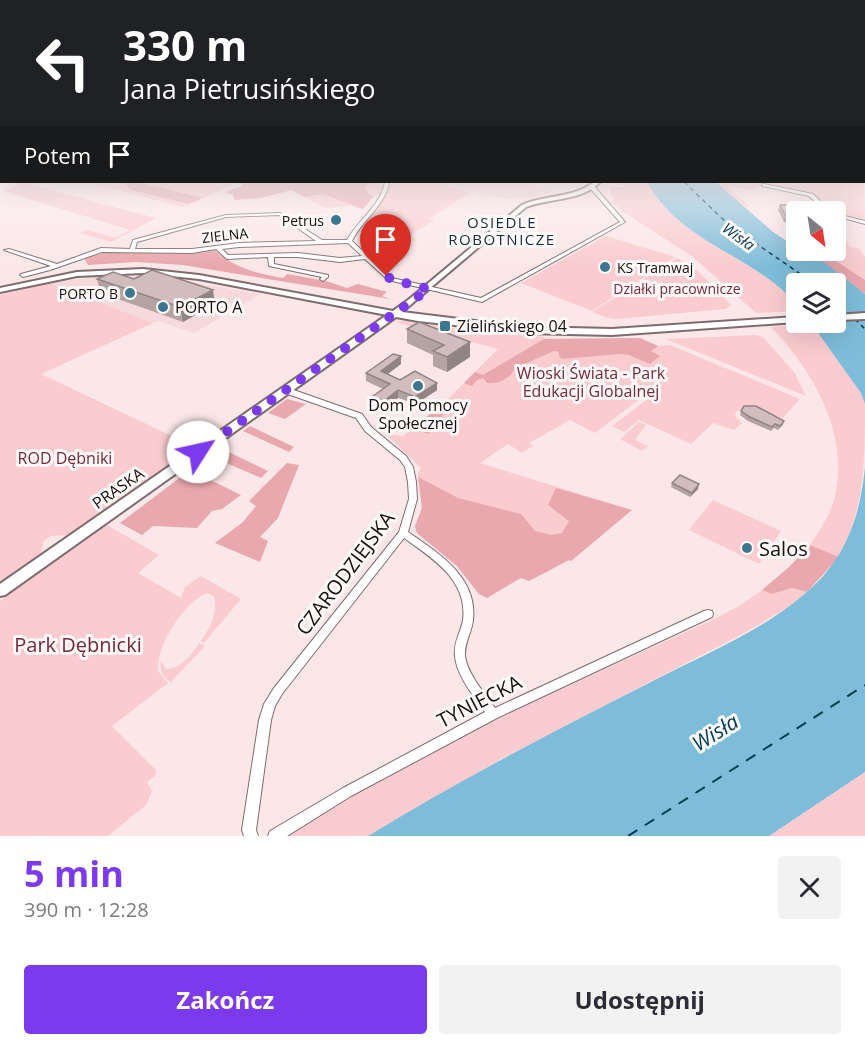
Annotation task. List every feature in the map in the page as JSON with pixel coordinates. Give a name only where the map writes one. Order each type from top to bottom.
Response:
[{"type":"main road","name":"PRASKA","points":[[0,591],[429,289],[524,206],[537,200],[583,189]]},
{"type":"main road","points":[[0,288],[77,274],[123,271],[161,272],[399,311],[454,323],[555,332],[612,332],[786,319]]},
{"type":"main road","points":[[846,314],[865,313]]},
{"type":"street","points":[[386,189],[359,224],[350,241],[390,279],[482,300],[621,224],[623,222],[621,219],[597,194],[596,189]]},
{"type":"street","points":[[783,189],[811,195],[817,201]]},
{"type":"street","name":"PRASKA","points":[[578,191],[597,194]]},
{"type":"street","name":"ZIELNA","points":[[132,250],[135,241],[226,216],[269,214],[280,214],[321,242]]},
{"type":"street","points":[[846,218],[865,223]]},
{"type":"street","name":"ZIELNA","points":[[23,275],[57,266],[101,250],[192,251],[217,247],[350,241]]},
{"type":"street","points":[[217,247],[227,257],[298,255],[340,260],[366,257]]},
{"type":"street","points":[[8,250],[57,266]]},
{"type":"street","points":[[271,256],[271,266],[327,276],[323,279]]},
{"type":"street","name":"CZARODZIEJSKA","points":[[251,836],[249,830],[265,720],[270,704],[403,533],[413,499],[412,482],[403,458],[368,429],[358,416],[285,390]]},
{"type":"street","points":[[403,533],[447,565],[467,596],[468,621],[461,639],[460,658],[471,681],[493,714]]},
{"type":"street","name":"TYNIECKA","points":[[275,836],[347,792],[493,714],[708,614]]},
{"type":"shaded area","points":[[166,189],[203,198],[189,204],[131,190]]},
{"type":"shaded area","points":[[233,189],[366,189],[368,194],[374,196],[363,209],[323,194],[305,197],[292,190],[261,198],[235,200],[233,195],[224,192]]},
{"type":"shaded area","points":[[465,189],[544,189],[551,191],[533,198],[507,199]]},
{"type":"shaded area","points":[[215,250],[239,266],[256,272],[283,278],[287,274],[326,281],[347,288],[358,284],[387,292],[382,296],[390,299],[183,265],[136,262],[88,265],[84,258],[108,252],[184,253]]},
{"type":"shaded area","points":[[817,261],[836,261],[865,280],[865,294],[846,281],[846,273],[835,273]]},
{"type":"shaded area","points":[[92,277],[169,278],[261,294],[194,333],[158,321],[153,323],[49,283]]},
{"type":"shaded area","points":[[640,338],[658,346],[651,351],[660,356],[650,364],[629,355],[620,354],[562,359],[559,352],[554,351],[515,368],[507,378],[499,382],[487,383],[483,378],[477,380],[472,386],[464,383],[475,372],[483,375],[544,339]]},
{"type":"shaded area","points":[[287,399],[306,404],[285,419],[268,413]]},
{"type":"shaded area","points":[[442,404],[446,407],[442,411],[443,415],[428,425],[429,434],[412,429]]},
{"type":"shaded area","points":[[250,426],[294,447],[289,452],[243,431]]},
{"type":"shaded area","points":[[220,448],[268,471],[261,478],[210,456]]},
{"type":"shaded area","points":[[287,463],[299,465],[278,518],[260,537],[268,541],[260,562],[215,543],[243,522],[256,506],[249,501]]},
{"type":"shaded area","points":[[190,470],[241,495],[222,509],[212,511],[197,528],[153,526],[142,535],[120,523]]},
{"type":"shaded area","points":[[418,477],[458,498],[521,514],[535,531],[551,535],[562,533],[569,521],[548,505],[556,488],[632,510],[571,561],[529,581],[521,578],[487,598],[479,594],[457,566],[417,533],[415,526],[422,508]]},
{"type":"shaded area","points":[[810,545],[839,557],[807,592],[792,588],[772,594],[762,590],[789,567]]},
{"type":"green space","points":[[47,189],[156,218],[111,242],[80,233],[87,230],[115,238],[130,230],[3,191]]},
{"type":"green space","points":[[112,189],[130,189],[189,204],[183,207]]},
{"type":"green space","points":[[165,189],[224,189],[203,198]]},
{"type":"green space","points":[[288,189],[384,189],[381,195],[374,195],[363,209],[350,206],[326,208]]},
{"type":"green space","points":[[387,189],[459,189],[471,192],[429,219],[434,220],[400,241],[359,232]]},
{"type":"green space","points":[[610,189],[630,189],[639,193],[631,189],[652,189],[679,220],[698,235],[759,272],[778,287],[786,295],[786,312],[756,313],[693,257],[622,211],[612,202]]},
{"type":"green space","points":[[724,189],[730,189],[749,206],[745,206]]},
{"type":"green space","points":[[791,189],[864,189],[865,222],[846,215],[846,201],[820,201],[811,194]]},
{"type":"green space","name":"KS Tramwaj","points":[[606,236],[675,257],[592,311],[521,283]]},
{"type":"green space","points":[[846,241],[850,247],[858,248],[865,257],[865,280],[836,261],[846,261]]},
{"type":"green space","name":"Działki pracownicze","points":[[677,258],[699,272],[731,305],[725,309],[617,319],[592,312]]},
{"type":"green space","name":"ROD Dębniki","points":[[49,283],[153,323],[41,374],[195,447],[69,535],[51,536],[44,541],[40,555],[0,583],[0,295]]},
{"type":"green space","name":"Wioski Świata - Park Edukacji Globalnej","points":[[395,322],[545,337],[544,339],[640,338],[658,346],[670,345],[800,399],[782,419],[753,408],[742,409],[736,412],[735,416],[742,423],[734,430],[713,423],[691,444],[639,420],[624,432],[612,426],[657,392],[653,389],[595,433],[570,420],[529,443],[533,446],[522,453],[508,444],[480,463],[632,510],[571,561],[529,581],[521,578],[487,598],[479,594],[457,566],[417,533],[415,526],[422,508],[418,473],[421,468],[388,436],[391,434],[403,436],[452,395],[498,349]]},
{"type":"green space","points":[[786,326],[786,333],[819,333],[861,393],[865,404],[864,464],[859,501],[848,538],[839,557],[810,545],[828,515],[835,496],[838,472],[837,449],[832,426],[824,404],[801,363],[771,327]]},
{"type":"green space","points":[[756,335],[763,337],[794,372],[806,396],[666,339]]},
{"type":"green space","points":[[639,422],[646,425],[635,440],[648,446],[642,451],[620,439]]},
{"type":"green space","name":"Salos","points":[[713,500],[781,531],[759,564],[689,530]]},
{"type":"green space","name":"Park Dębnicki","points":[[107,525],[159,555],[138,573],[181,598],[185,587],[201,576],[241,599],[204,643],[201,641],[214,614],[214,596],[207,593],[189,606],[173,626],[161,650],[158,671],[168,683],[112,726],[156,770],[155,776],[147,782],[152,791],[146,805],[108,836],[0,836],[0,601]]},
{"type":"green space","points":[[792,588],[807,592],[788,607],[748,631],[503,758],[368,836],[289,836],[339,804],[442,747],[548,695],[710,621],[739,606],[762,590],[772,594]]},
{"type":"green space","points":[[199,643],[205,646],[171,682],[164,676],[161,661],[166,669],[176,667]]},
{"type":"green space","points":[[865,772],[865,836],[769,836]]},
{"type":"water","name":"Wisła","points":[[652,189],[724,189],[786,240],[786,261],[822,261],[838,273],[786,273],[786,295],[759,272],[698,235],[679,220]]},
{"type":"water","points":[[846,279],[865,294],[865,404],[861,393],[818,333],[846,333]]},
{"type":"water","name":"Wisła","points":[[865,467],[865,772],[769,836],[368,836],[506,757],[740,637],[785,609],[824,575],[841,551],[857,511]]},
{"type":"building","points":[[780,205],[786,205],[786,216]]},
{"type":"building","points":[[152,270],[213,290],[180,307],[97,279],[113,272],[134,279]]},
{"type":"building","points":[[419,322],[470,342],[447,357],[433,351],[444,345],[407,329]]},
{"type":"building","points":[[393,354],[401,356],[381,371],[400,380],[415,371],[437,383],[415,397],[398,390],[384,401],[373,396],[390,384],[366,373]]},
{"type":"building","points":[[744,406],[756,406],[784,421],[780,426],[775,424],[772,427],[741,411]]},
{"type":"building","points":[[680,475],[699,484],[692,493],[672,483]]},
{"type":"ferry route","points":[[691,189],[729,225],[799,273]]},
{"type":"ferry route","points":[[846,311],[849,314]]},
{"type":"ferry route","points":[[855,319],[865,329]]},
{"type":"ferry route","points":[[628,836],[865,685]]},
{"type":"place","name":"Petrus","points":[[336,220]]},
{"type":"place","name":"KS Tramwaj","points":[[605,267]]},
{"type":"place","name":"PORTO B","points":[[130,293]]},
{"type":"place","name":"PORTO A","points":[[163,307]]},
{"type":"place","name":"Zielińskiego 04","points":[[445,326]]},
{"type":"place","name":"Dom Pomocy Społecznej","points":[[418,386]]},
{"type":"place","name":"Salos","points":[[747,548]]},
{"type":"district","name":"OSIEDLE ROBOTNICZE","points":[[502,230]]},
{"type":"route","points":[[198,452],[429,289],[393,280],[386,276]]}]
